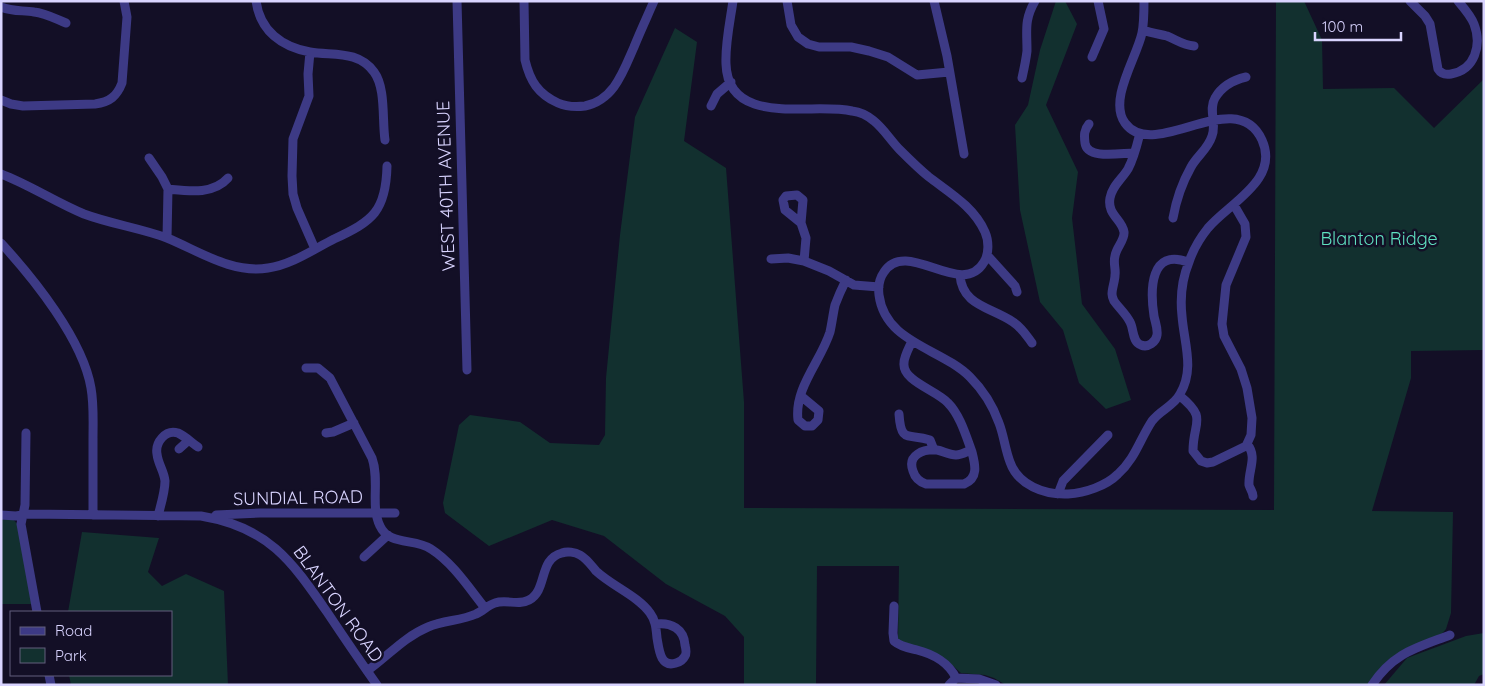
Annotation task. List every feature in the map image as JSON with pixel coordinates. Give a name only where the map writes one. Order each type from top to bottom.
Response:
[{"type":"street","points":[[33,1],[33,12]]},
{"type":"street","points":[[1,100],[22,106],[96,104],[112,99],[122,84],[127,17],[124,1]]},
{"type":"street","points":[[256,1],[258,14],[263,26],[277,39],[292,47],[310,52],[350,56],[361,60],[374,72],[381,91],[382,123],[385,140]]},
{"type":"street","name":"WEST 40TH AVENUE","points":[[457,1],[467,370]]},
{"type":"street","points":[[524,1],[525,60],[527,68],[535,86],[545,97],[570,107],[593,104],[602,100],[614,88],[654,1]]},
{"type":"street","points":[[733,1],[726,65],[731,82],[740,96],[758,106],[780,109],[842,109],[855,111],[867,116],[880,126],[900,150],[972,211],[986,233],[988,246],[986,261],[976,271],[960,275],[917,263],[897,262],[883,272],[879,286],[880,302],[888,319],[900,333],[950,361],[982,391],[994,412],[1003,434],[1010,463],[1022,480],[1036,489],[1058,494],[1084,492],[1104,484],[1117,476],[1139,447],[1153,420],[1180,396],[1188,371],[1181,300],[1188,262],[1195,247],[1208,228],[1250,189],[1259,177],[1264,163],[1265,148],[1258,133],[1246,122],[1230,118],[1148,135],[1132,130],[1125,123],[1120,107],[1121,96],[1143,30],[1144,1]]},
{"type":"street","points":[[787,1],[791,25],[798,37],[808,44],[819,47],[851,47],[869,51],[888,57],[917,75],[949,72]]},
{"type":"street","points":[[934,1],[941,27],[964,154]]},
{"type":"street","points":[[1022,78],[1027,50],[1026,20],[1034,1]]},
{"type":"street","points":[[1092,57],[1104,29],[1098,1]]},
{"type":"street","points":[[1410,1],[1430,24],[1438,69],[1440,72],[1449,74],[1463,70],[1472,62],[1476,54],[1475,26],[1458,1]]},
{"type":"street","points":[[1,7],[18,12],[43,14],[66,23]]},
{"type":"street","points":[[1143,30],[1194,46]]},
{"type":"street","points":[[310,52],[307,107],[290,134],[293,194],[297,208],[315,248]]},
{"type":"street","points":[[1173,218],[1179,194],[1188,172],[1212,138],[1214,130],[1213,106],[1216,97],[1229,83],[1246,77]]},
{"type":"street","points":[[711,106],[717,94],[731,82]]},
{"type":"street","points":[[1089,124],[1084,131],[1088,151],[1096,154],[1134,153]]},
{"type":"street","points":[[1140,133],[1128,168],[1112,190],[1110,206],[1124,234],[1114,258],[1115,274],[1112,295],[1129,321],[1134,338],[1138,344],[1150,345],[1157,335],[1153,289],[1157,269],[1162,263],[1173,258],[1188,262]]},
{"type":"street","points":[[149,158],[168,189],[168,238]]},
{"type":"street","points":[[1,174],[84,214],[168,238],[209,258],[227,264],[267,269],[279,266],[356,229],[368,221],[378,209],[385,194],[387,166]]},
{"type":"street","points":[[168,189],[204,190],[217,187],[228,178]]},
{"type":"street","points":[[1180,396],[1192,406],[1197,415],[1194,451],[1200,461],[1210,463],[1218,461],[1248,444],[1252,425],[1249,397],[1241,369],[1224,336],[1222,324],[1226,285],[1246,237],[1245,224],[1234,205]]},
{"type":"street","points":[[801,223],[806,238],[804,261]]},
{"type":"street","points":[[1,243],[54,309],[87,372],[93,400],[93,515]]},
{"type":"street","points":[[987,255],[1015,286],[1017,292]]},
{"type":"street","points":[[771,259],[788,258],[804,261],[854,285],[862,287],[879,286]]},
{"type":"street","points":[[960,275],[962,287],[969,298],[1014,322],[1022,329],[1032,343]]},
{"type":"street","points":[[801,396],[830,333],[835,306],[846,280]]},
{"type":"street","points":[[912,341],[904,361],[905,373],[949,403],[960,422],[971,450],[975,469],[969,482],[962,484],[926,484],[915,476],[912,460],[917,453],[934,450],[954,455],[971,450]]},
{"type":"street","points":[[306,368],[318,368],[330,378],[375,467],[376,513],[380,527],[396,540],[430,548],[453,569],[485,608]]},
{"type":"street","points":[[899,414],[900,427],[903,433],[909,437],[930,440],[934,450]]},
{"type":"street","points":[[326,433],[354,423]]},
{"type":"street","points":[[26,433],[25,506],[21,524],[37,611]]},
{"type":"street","points":[[158,516],[165,478],[158,459],[157,446],[163,436],[178,433],[198,447]]},
{"type":"street","points":[[1058,494],[1063,481],[1108,436]]},
{"type":"street","points":[[179,449],[189,440]]},
{"type":"street","points":[[1248,444],[1253,455],[1249,485],[1253,496]]},
{"type":"street","points":[[1,510],[16,511],[22,514]]},
{"type":"street","name":"SUNDIAL ROAD","points":[[201,516],[260,513],[395,513]]},
{"type":"street","points":[[1,515],[16,516],[22,514]]},
{"type":"street","name":"BLANTON ROAD","points":[[22,514],[201,516],[236,525],[262,539],[282,553],[305,581],[377,685]]},
{"type":"street","points":[[364,557],[388,535]]},
{"type":"street","points":[[367,671],[414,634],[443,622],[477,614],[499,602],[514,603],[530,600],[538,590],[547,563],[558,555],[571,552],[581,555],[612,584],[650,612],[656,624],[661,656],[665,662],[670,664],[680,662],[686,653],[681,633],[669,624],[656,624]]},
{"type":"street","points":[[894,606],[894,641],[900,646],[920,650],[937,658],[951,669],[956,678]]},
{"type":"street","points":[[1372,685],[1394,659],[1408,651],[1450,635]]},
{"type":"street","points":[[949,685],[956,678],[980,679],[996,685]]},
{"type":"green space","points":[[1056,1],[1065,1],[1077,24],[1046,105],[1078,172],[1072,218],[1082,304],[1115,349],[1131,400],[1106,409],[1079,383],[1063,330],[1040,302],[1020,210],[1015,125],[1028,105],[1040,50]]},
{"type":"green space","name":"Blanton Ridge","points":[[1276,1],[1304,1],[1322,40],[1323,89],[1394,88],[1434,128],[1484,79],[1484,350],[1411,351],[1411,378],[1372,511],[1453,512],[1451,613],[1446,629],[1440,636],[1409,647],[1389,659],[1379,669],[1369,685],[1006,685],[985,675],[961,673],[951,664],[898,642],[899,566],[817,566],[816,685],[744,685],[744,637],[725,616],[666,584],[604,536],[552,520],[489,546],[445,513],[443,503],[459,425],[470,415],[520,422],[550,443],[599,445],[605,435],[606,378],[620,235],[635,117],[675,28],[697,42],[684,141],[726,168],[744,402],[744,508],[1274,510]]},
{"type":"green space","points":[[1,517],[12,518],[18,525],[33,604],[1,604]]},
{"type":"green space","points":[[82,532],[159,538],[148,572],[162,586],[186,574],[224,591],[228,685],[71,685],[69,676],[172,676],[172,611],[68,611]]},
{"type":"green space","points":[[1484,633],[1484,674],[1479,676],[1474,685],[1384,685],[1407,658],[1466,636]]}]
